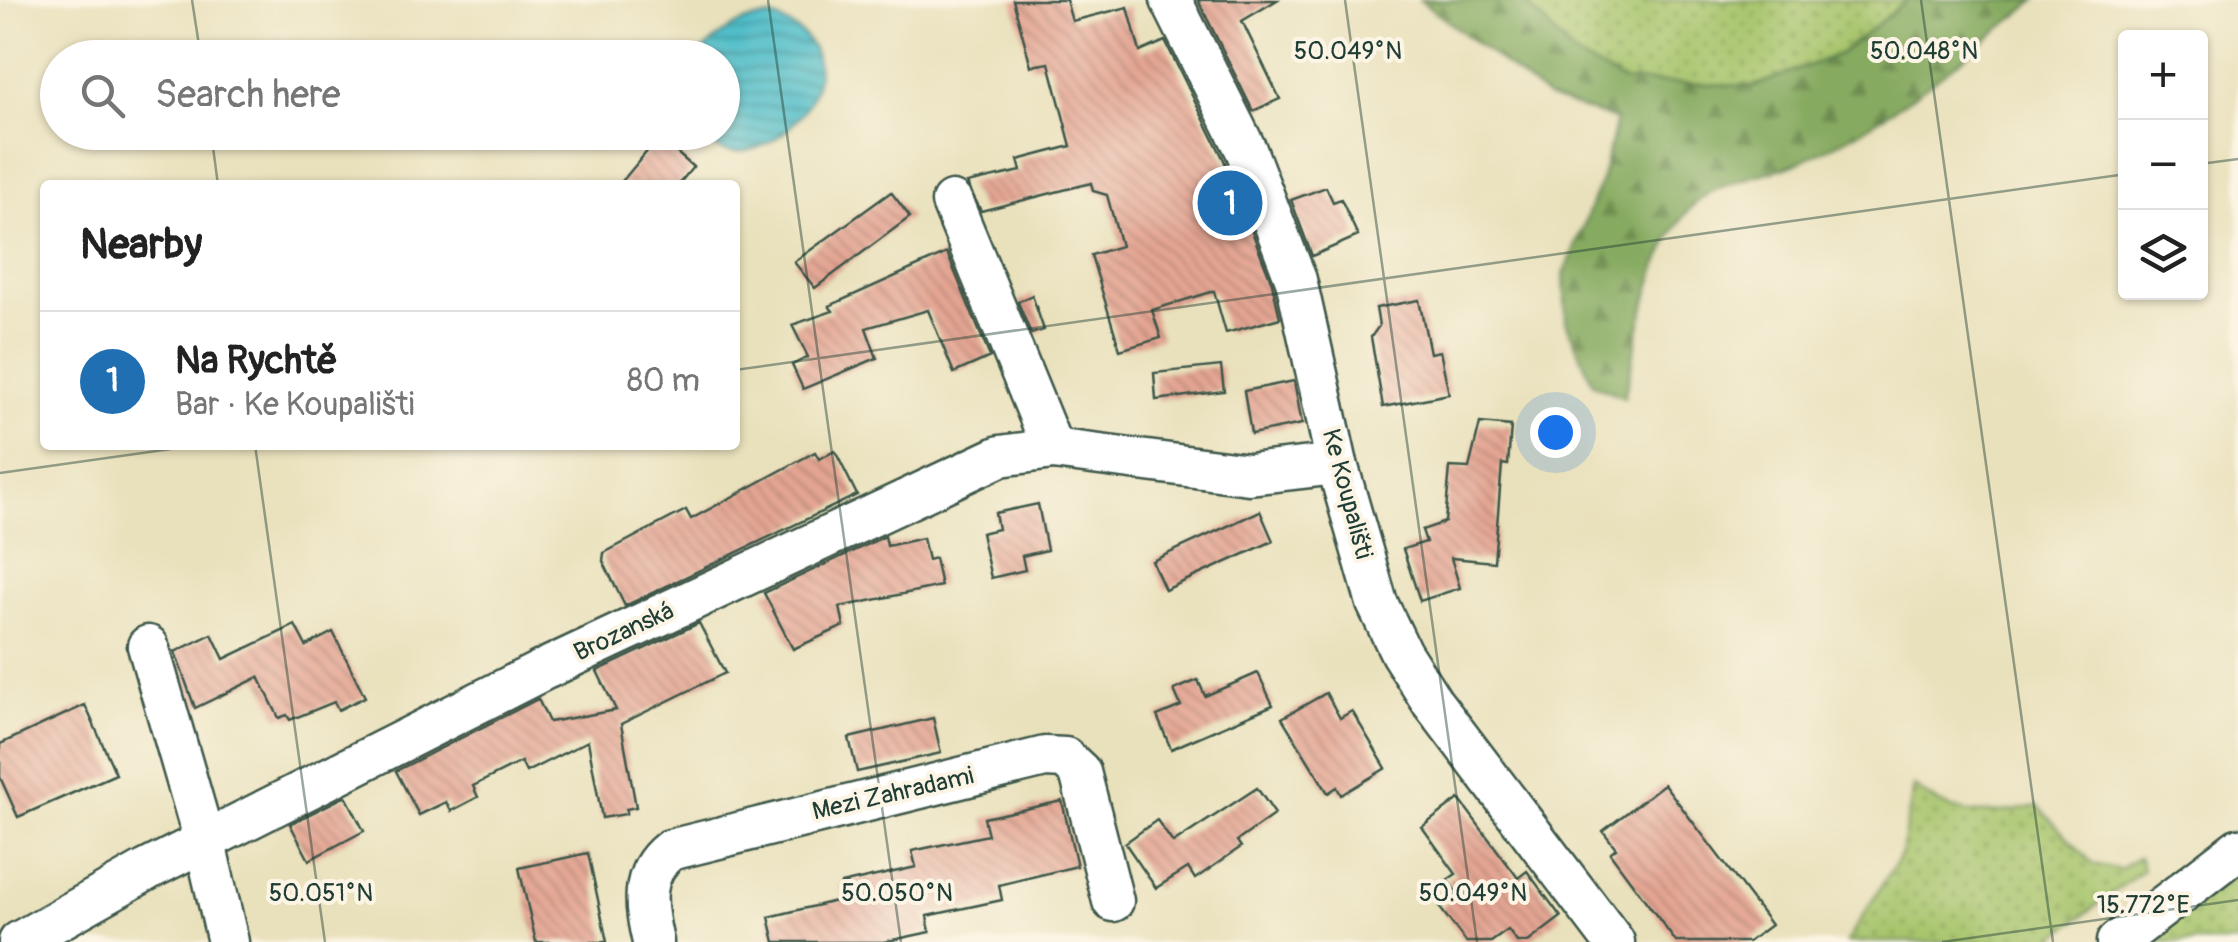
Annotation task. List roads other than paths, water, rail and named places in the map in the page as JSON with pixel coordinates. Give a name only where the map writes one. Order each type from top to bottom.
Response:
[{"type":"street","name":"Ke Koupališti","points":[[1172,0],[1246,150],[1296,280],[1337,464],[1377,602],[1401,653],[1432,702],[1614,942]]},
{"type":"street","points":[[952,202],[1053,449]]},
{"type":"street","name":"Brozanská","points":[[19,942],[146,870],[544,670],[967,470],[1013,452],[1053,449],[1249,474],[1337,464]]},
{"type":"street","points":[[148,646],[206,843],[228,942]]},
{"type":"street","name":"Mezi Zahradami","points":[[653,942],[647,880],[652,866],[670,850],[1045,757],[1065,758],[1080,772],[1114,901]]},
{"type":"street","points":[[2117,942],[2238,849]]},
{"type":"water","points":[[772,17],[805,37],[817,63],[814,91],[799,117],[776,138],[740,150],[740,40],[715,40],[731,28]]},
{"type":"place","name":"Na Rychtě","points":[[1230,203]]}]
